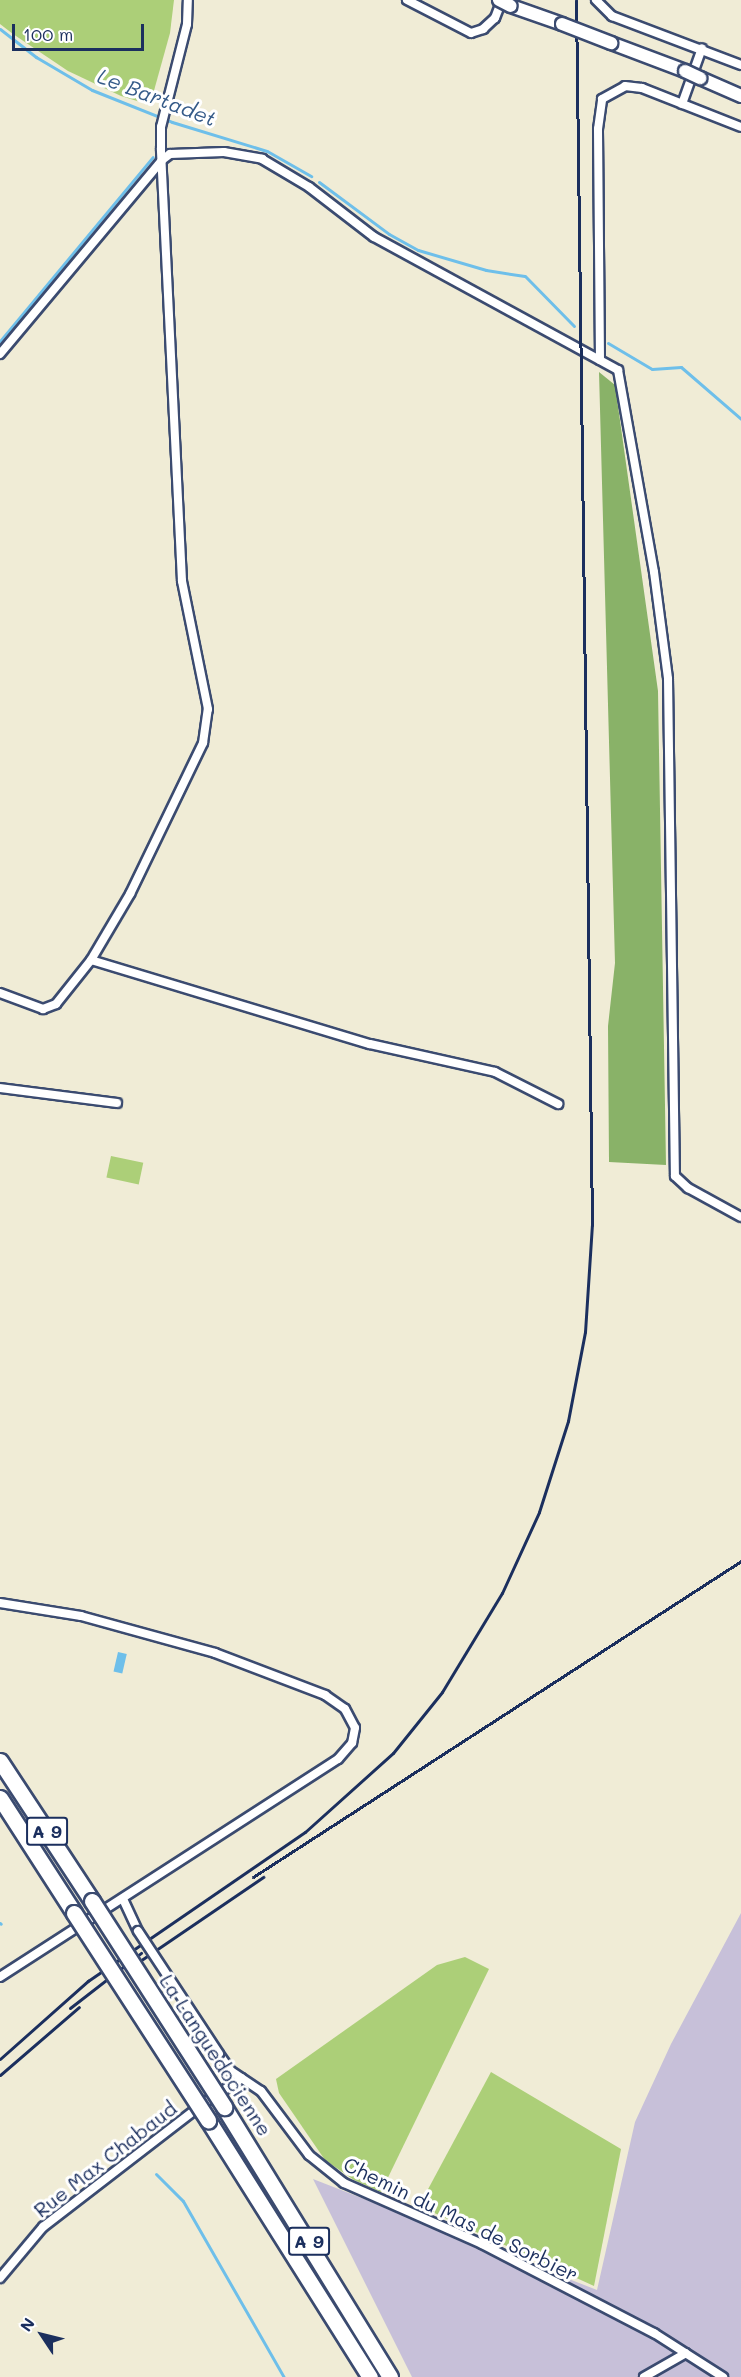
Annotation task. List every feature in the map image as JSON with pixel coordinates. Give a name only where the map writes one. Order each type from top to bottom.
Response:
[{"type":"highway","name":"La Languedocienne","points":[[0,1761],[224,2107],[390,2377]]},
{"type":"highway","name":"A 9","points":[[0,1798],[208,2120],[370,2377]]},
{"type":"main road","points":[[504,2],[685,71],[741,96]]},
{"type":"street","points":[[0,993],[43,1009],[56,1004],[91,960],[130,894],[203,743],[208,708],[182,580],[160,128],[187,24],[188,0]]},
{"type":"street","points":[[407,0],[471,33],[483,29],[495,18],[504,2]]},
{"type":"street","points":[[596,0],[612,16],[702,48],[741,65]]},
{"type":"street","points":[[682,104],[702,48]]},
{"type":"street","points":[[600,360],[598,129],[602,99],[625,86],[642,88],[741,127]]},
{"type":"street","points":[[0,354],[162,160],[170,154],[224,152],[262,159],[309,187],[374,237],[618,370],[624,391],[668,679],[675,1176],[688,1188],[741,1217]]},
{"type":"street","points":[[91,960],[370,1044],[495,1072],[558,1104]]},
{"type":"street","points":[[0,1088],[117,1103]]},
{"type":"street","points":[[0,1604],[81,1616],[215,1653],[325,1695],[345,1709],[355,1728],[352,1743],[338,1759],[0,1977]]},
{"type":"street","name":"Chemin du Mas de Sorbier","points":[[123,1899],[138,1931],[219,2054],[242,2078],[261,2091],[309,2155],[344,2183],[375,2199],[442,2223],[686,2353],[723,2377]]},
{"type":"street","name":"Rue Max Chabaud","points":[[0,2278],[43,2227],[204,2103],[242,2078]]},
{"type":"street","points":[[644,2377],[686,2353]]},
{"type":"shaded area","points":[[741,1913],[741,2377],[412,2377],[313,2179],[597,2290],[635,2122],[671,2044]]},
{"type":"green space","points":[[0,0],[174,0],[170,33],[150,105],[121,96],[68,71],[13,34],[0,24]]},
{"type":"green space","points":[[599,372],[615,385],[658,691],[666,1165],[609,1162],[608,1026],[615,963]]},
{"type":"green space","points":[[111,1156],[143,1163],[139,1184],[106,1178]]},
{"type":"green space","points":[[465,1957],[489,1969],[381,2192],[354,2180],[325,2160],[279,2093],[276,2079],[437,1965]]},
{"type":"green space","points":[[491,2072],[621,2149],[594,2286],[419,2206]]},
{"type":"water","points":[[118,1652],[127,1654],[122,1674],[114,1671]]},
{"type":"waterway","name":"Le Bartadet","points":[[0,29],[36,57],[92,90],[172,122],[267,151],[311,176]]},
{"type":"waterway","points":[[0,341],[153,157]]},
{"type":"waterway","name":"Le Bartadet","points":[[319,182],[389,234],[418,250],[486,270],[525,276],[574,326]]},
{"type":"waterway","name":"Le Bartadet","points":[[608,343],[652,369],[681,367],[741,419]]},
{"type":"waterway","points":[[156,2174],[183,2201],[284,2377]]},
{"type":"railway","points":[[0,2059],[88,1981],[305,1832],[393,1753],[442,1692],[502,1593],[539,1512],[568,1421],[585,1332],[592,1225],[576,0]]},
{"type":"railway","points":[[253,1877],[741,1561]]},
{"type":"railway","points":[[137,1963],[263,1877]]},
{"type":"railway","points":[[70,2008],[141,1953]]},
{"type":"railway","points":[[0,2075],[79,2007]]}]
